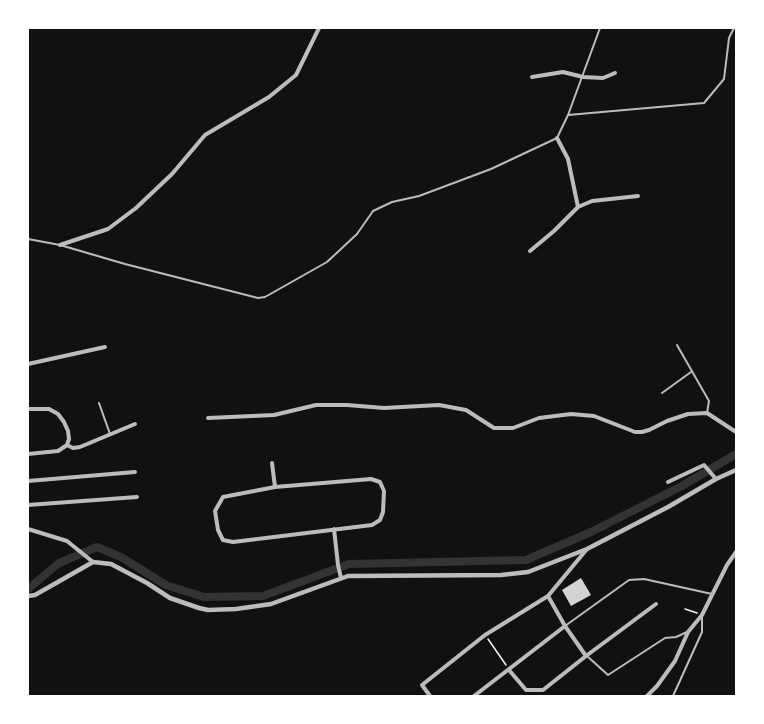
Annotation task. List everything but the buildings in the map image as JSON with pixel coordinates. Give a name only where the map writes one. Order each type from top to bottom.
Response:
[{"type":"street","points":[[60,245],[108,229],[136,208],[172,174],[205,135],[269,97],[296,75],[319,28]]},
{"type":"street","points":[[532,77],[563,72],[583,77],[604,78],[616,73]]},
{"type":"street","points":[[557,138],[568,159],[578,207]]},
{"type":"street","points":[[530,251],[554,231],[578,207],[592,201],[638,196]]},
{"type":"street","points":[[28,364],[105,347]]},
{"type":"street","points":[[208,418],[274,415],[316,405],[347,405],[384,408],[439,404],[466,410],[494,428],[513,428],[539,418],[571,414],[594,416],[636,432],[649,430],[667,421],[688,414],[707,413],[736,432]]},
{"type":"street","points":[[28,409],[49,409],[58,414],[68,431],[69,439],[67,445],[58,451],[28,454]]},
{"type":"street","points":[[67,445],[73,448],[80,447],[135,424]]},
{"type":"street","points":[[272,462],[275,486]]},
{"type":"street","points":[[668,482],[704,465],[714,478]]},
{"type":"street","points":[[28,529],[67,541],[93,562],[111,564],[147,583],[170,598],[208,610],[236,609],[271,604],[340,576],[468,575],[528,572],[587,549],[668,507],[714,478],[736,470]]},
{"type":"street","points":[[28,481],[135,472]]},
{"type":"street","points":[[371,479],[380,482],[384,491],[384,512],[380,520],[372,525],[233,542],[223,540],[218,530],[215,511],[223,497],[275,486],[371,479]]},
{"type":"street","points":[[28,505],[137,498]]},
{"type":"street","points":[[334,529],[340,576]]},
{"type":"street","points":[[430,696],[422,685],[486,635],[548,596],[587,549]]},
{"type":"street","points":[[646,696],[657,686],[675,661],[688,632],[702,615],[727,565],[736,552]]},
{"type":"street","points":[[28,596],[35,596],[93,562]]},
{"type":"street","points":[[548,596],[565,626],[586,656]]},
{"type":"street","points":[[509,670],[526,690],[543,690],[656,604]]},
{"type":"street","points":[[474,696],[565,626]]},
{"type":"lane","points":[[28,239],[60,245],[125,264],[258,298],[265,297],[328,262],[357,234],[373,211],[392,202],[419,196],[491,169],[557,138],[583,77],[600,28]]},
{"type":"lane","points":[[568,115],[704,103],[724,79],[729,38],[734,28]]},
{"type":"lane","points":[[677,345],[691,372],[709,401],[707,413]]},
{"type":"lane","points":[[662,393],[691,372]]},
{"type":"lane","points":[[99,403],[110,434]]},
{"type":"lane","points":[[565,626],[628,580],[644,579],[713,594]]},
{"type":"lane","points":[[673,696],[702,632],[702,615]]},
{"type":"lane","points":[[586,656],[608,675],[665,638],[676,637],[688,632]]},
{"type":"path","points":[[685,609],[702,615]]},
{"type":"path","points":[[486,635],[509,670]]},
{"type":"waterway","points":[[28,589],[59,563],[97,547],[121,557],[166,585],[204,597],[263,596],[349,564],[526,560],[591,532],[682,486],[736,454]]}]
